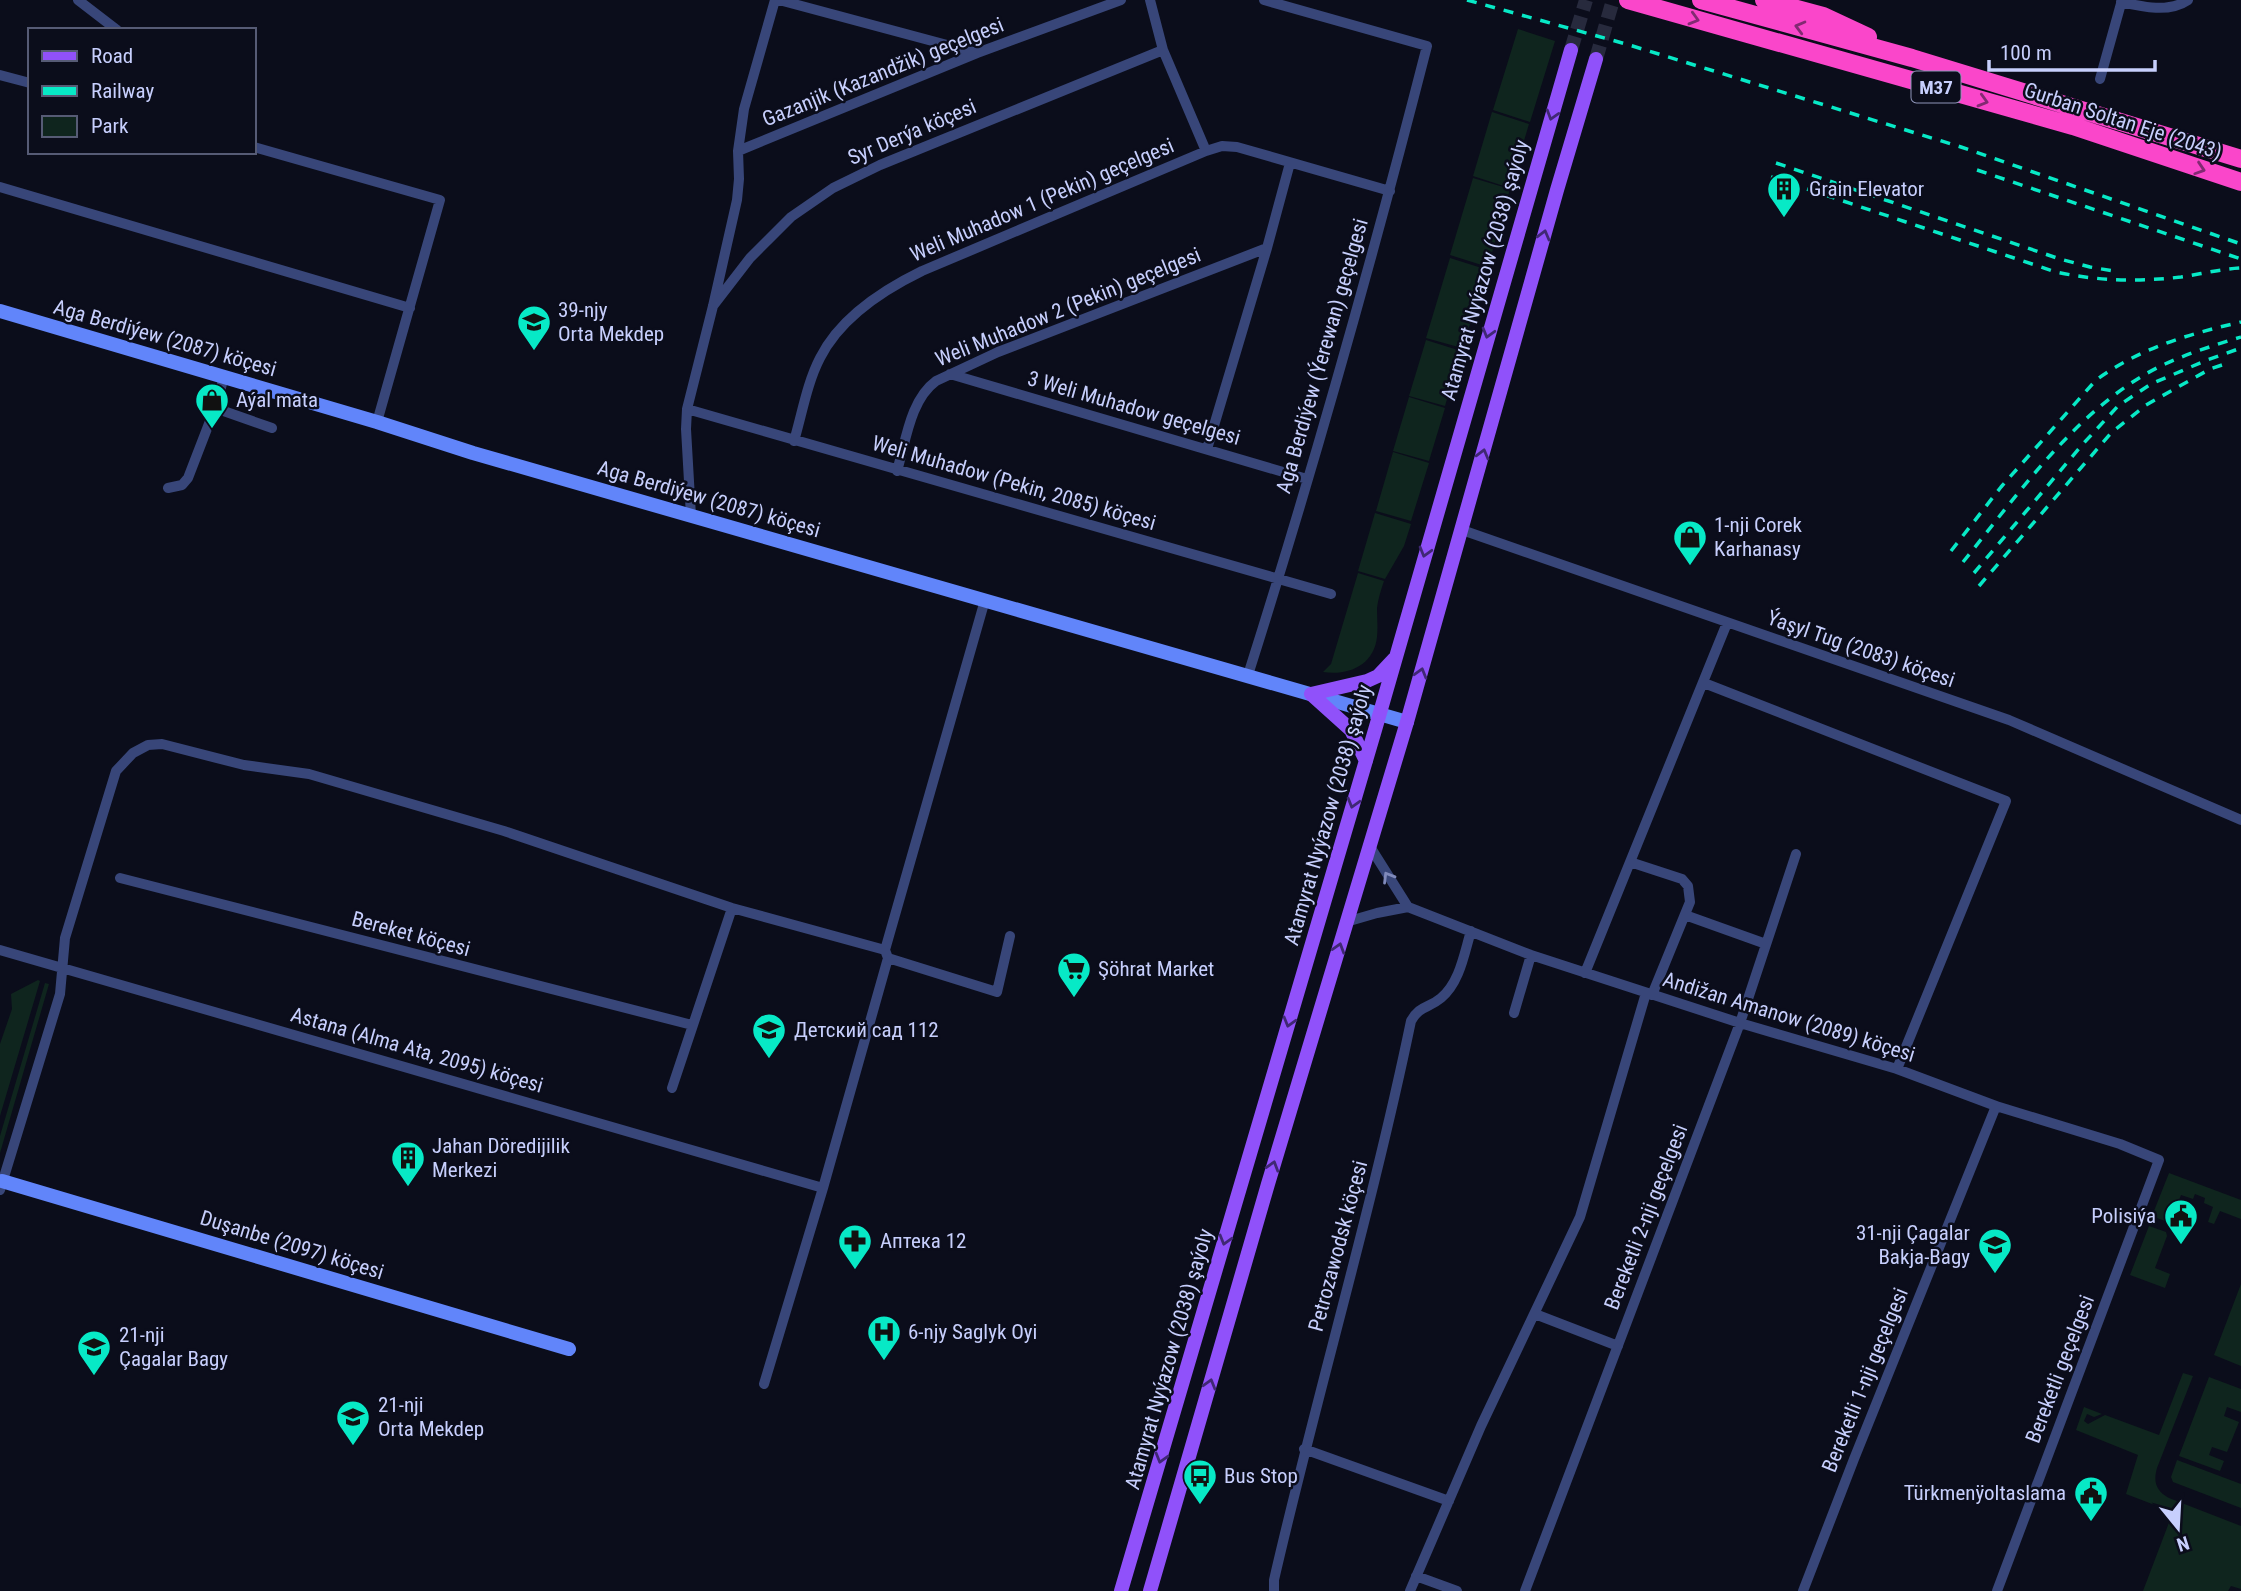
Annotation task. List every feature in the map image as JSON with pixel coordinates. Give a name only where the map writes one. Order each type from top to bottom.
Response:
[{"type":"highway","name":"Gurban Soltan Eje (2043)","points":[[1628,0],[2073,126],[2241,182]]},
{"type":"highway","name":"Gurban Soltan Eje (2043)","points":[[1701,0],[1912,58],[2241,159]]},
{"type":"highway","points":[[1764,0],[1823,16],[1912,58]]},
{"type":"main road","name":"Atamyrat Nyýazow (2038) şaýoly","points":[[1121,1591],[1366,761],[1571,50]]},
{"type":"main road","points":[[1150,1591],[1407,722],[1596,59]]},
{"type":"main road","points":[[1311,694],[1367,681],[1378,676],[1395,658]]},
{"type":"main road","points":[[1311,694],[1351,730],[1366,761]]},
{"type":"street","points":[[78,0],[114,28]]},
{"type":"street","points":[[691,516],[687,409],[737,200],[738,151],[744,110],[777,0],[977,53]]},
{"type":"street","name":"Gazanjik (Kazandžik) geçelgesi","points":[[738,151],[977,53],[1121,0]]},
{"type":"street","points":[[1150,0],[1163,50],[1206,151]]},
{"type":"street","name":"Aga Berdiýew (Ýerewan) geçelgesi","points":[[1248,675],[1279,577],[1390,191],[1427,46],[1264,0]]},
{"type":"street","points":[[2100,79],[2122,1],[2163,8],[2180,6],[2188,0]]},
{"type":"street","name":"Syr Derýa köçesi","points":[[713,306],[750,258],[791,217],[833,188],[880,166],[1163,50]]},
{"type":"street","points":[[0,75],[28,82]]},
{"type":"street","name":"Weli Muhadow 1 (Pekin) geçelgesi","points":[[794,441],[821,356],[847,323],[884,292],[922,271],[1206,151],[1222,146],[1237,147],[1390,191]]},
{"type":"street","points":[[256,148],[440,200],[377,422]]},
{"type":"street","points":[[1207,449],[1268,248],[1290,163]]},
{"type":"street","points":[[0,187],[410,308]]},
{"type":"street","name":"Weli Muhadow 2 (Pekin) geçelgesi","points":[[897,471],[921,395],[928,387],[950,374],[1065,325],[1268,248]]},
{"type":"street","name":"Aga Berdiýew (2087) köçesi","points":[[0,312],[377,422],[473,453],[1407,722]]},
{"type":"street","name":"3 Weli Muhadow geçelgesi","points":[[950,374],[1307,479]]},
{"type":"street","points":[[168,488],[182,485],[188,478],[224,377]]},
{"type":"street","points":[[215,408],[272,428]]},
{"type":"street","name":"Weli Muhadow (Pekin, 2085) köçesi","points":[[687,409],[1331,594]]},
{"type":"street","name":"Ýaşyl Tug (2083) köçesi","points":[[1462,530],[2009,720],[2241,820]]},
{"type":"street","points":[[764,1384],[823,1188],[985,600]]},
{"type":"street","points":[[1585,973],[1727,623]]},
{"type":"street","points":[[1704,683],[2006,800],[1897,1069]]},
{"type":"street","points":[[1,1186],[60,994],[65,938],[116,771],[134,753],[148,745],[162,744],[244,765],[309,774],[504,831],[732,908],[886,954],[997,992],[1010,936]]},
{"type":"street","points":[[1346,922],[1377,912],[1408,907],[1370,845]]},
{"type":"street","name":"Bereketli 2-nji geçelgesi","points":[[1525,1591],[1740,1024],[1796,854]]},
{"type":"street","points":[[1410,1591],[1449,1500],[1580,1217],[1649,994],[1690,902],[1688,886],[1682,879],[1630,862]]},
{"type":"street","name":"Bereket köçesi","points":[[120,878],[692,1025]]},
{"type":"street","name":"Andižan Amanow (2089) köçesi","points":[[1408,907],[1531,955],[1740,1024],[1897,1069],[1996,1106],[2120,1144],[2159,1160]]},
{"type":"street","points":[[672,1088],[732,908]]},
{"type":"street","points":[[1685,915],[1766,944]]},
{"type":"street","name":"Petrozawodsk köçesi","points":[[1273,1591],[1304,1449],[1390,1119],[1411,1021],[1416,1011],[1442,997],[1454,983],[1471,931]]},
{"type":"street","name":"Astana (Alma Ata, 2095) köçesi","points":[[0,950],[823,1188]]},
{"type":"street","points":[[1514,1013],[1531,955]]},
{"type":"street","name":"Bereketli 1-nji geçelgesi","points":[[1804,1591],[1996,1106]]},
{"type":"street","name":"Bereketli geçelgesi","points":[[1997,1591],[2159,1160]]},
{"type":"street","name":"Duşanbe (2097) köçesi","points":[[1,1186],[569,1349]]},
{"type":"street","points":[[1535,1314],[1618,1346]]},
{"type":"street","points":[[1304,1449],[1449,1500]]},
{"type":"street","points":[[1416,1576],[1457,1591]]},
{"type":"green space","points":[[1518,29],[1555,41],[1530,122],[1493,110]]},
{"type":"green space","points":[[1492,112],[1529,124],[1510,188],[1473,176]]},
{"type":"green space","points":[[1473,178],[1510,189],[1488,267],[1450,255]]},
{"type":"green space","points":[[1450,258],[1488,270],[1462,348],[1426,338]]},
{"type":"green space","points":[[1426,340],[1461,351],[1445,406],[1409,396]]},
{"type":"green space","points":[[1409,397],[1445,408],[1429,461],[1393,451]]},
{"type":"green space","points":[[1393,452],[1429,463],[1411,521],[1376,511]]},
{"type":"green space","points":[[1375,513],[1411,524],[1404,546],[1385,579],[1358,571]]},
{"type":"green space","points":[[1358,573],[1384,581],[1377,605],[1375,647],[1365,661],[1351,670],[1323,672],[1331,664]]},
{"type":"green space","points":[[40,981],[0,1116],[0,1044],[12,1009],[11,994]]},
{"type":"green space","points":[[45,983],[49,984],[0,1153],[0,1136]]},
{"type":"green space","points":[[2169,1173],[2241,1200],[2241,1219],[2220,1211],[2214,1224],[2208,1222],[2213,1207],[2204,1203],[2205,1198],[2195,1194],[2193,1199],[2181,1195],[2170,1223],[2152,1216]]},
{"type":"green space","points":[[2149,1226],[2166,1232],[2167,1236],[2155,1268],[2170,1274],[2165,1288],[2130,1275]]},
{"type":"green space","points":[[2241,1284],[2241,1366],[2214,1355]]},
{"type":"green space","points":[[2183,1373],[2193,1376],[2157,1468],[2157,1486],[2169,1498],[2241,1526],[2241,1589],[2231,1586],[2228,1591],[2143,1591],[2173,1512],[2126,1494],[2138,1455],[2076,1430],[2084,1407],[2102,1414],[2094,1417],[2087,1414],[2084,1421],[2088,1424],[2105,1415],[2159,1435]]},
{"type":"green space","points":[[2209,1377],[2241,1389],[2241,1412],[2227,1407],[2224,1416],[2239,1422],[2227,1452],[2212,1447],[2209,1455],[2224,1461],[2220,1471],[2179,1456]]},
{"type":"green space","points":[[2177,1460],[2241,1484],[2241,1508],[2173,1482],[2171,1477]]},
{"type":"tunnel","points":[[1571,50],[1586,0]]},
{"type":"tunnel","points":[[1596,59],[1613,0]]},
{"type":"railway","points":[[1467,0],[1626,44],[1961,147],[2241,244]]},
{"type":"railway","points":[[1776,163],[2060,259],[2119,272]]},
{"type":"railway","points":[[1977,170],[2241,259]]},
{"type":"railway","points":[[1771,177],[2056,272],[2103,279],[2149,280],[2241,268]]},
{"type":"railway","points":[[1951,551],[2001,487],[2096,380],[2148,351],[2241,322]]},
{"type":"railway","points":[[1963,562],[2054,451],[2106,402],[2165,364],[2241,337]]},
{"type":"railway","points":[[1974,573],[2118,406],[2151,384],[2241,348]]},
{"type":"railway","points":[[1979,586],[2111,433],[2146,405],[2222,365]]},
{"type":"place","name":"Grain Elevator","points":[[1784,219]]},
{"type":"place","name":"39-njy Orta Mekdep","points":[[534,352]]},
{"type":"place","name":"Aýal mata","points":[[212,430]]},
{"type":"place","name":"1-nji Corek Karhanasy","points":[[1690,567]]},
{"type":"place","name":"Şöhrat Market","points":[[1074,999]]},
{"type":"place","name":"Детский сад 112","points":[[769,1060]]},
{"type":"place","name":"Jahan Döredijilik Merkezi","points":[[408,1188]]},
{"type":"place","name":"Polisiýa","points":[[2181,1246]]},
{"type":"place","name":"Аптека 12","points":[[855,1271]]},
{"type":"place","name":"31-nji Çagalar Bakja-Bagy","points":[[1995,1275]]},
{"type":"place","name":"6-njy Saglyk Oyi","points":[[884,1362]]},
{"type":"place","name":"21-nji Çagalar Bagy","points":[[94,1377]]},
{"type":"place","name":"21-nji Orta Mekdep","points":[[353,1447]]},
{"type":"place","name":"Bus Stop","points":[[1200,1506]]},
{"type":"place","name":"Türkmenÿoltaslama","points":[[2091,1523]]}]
